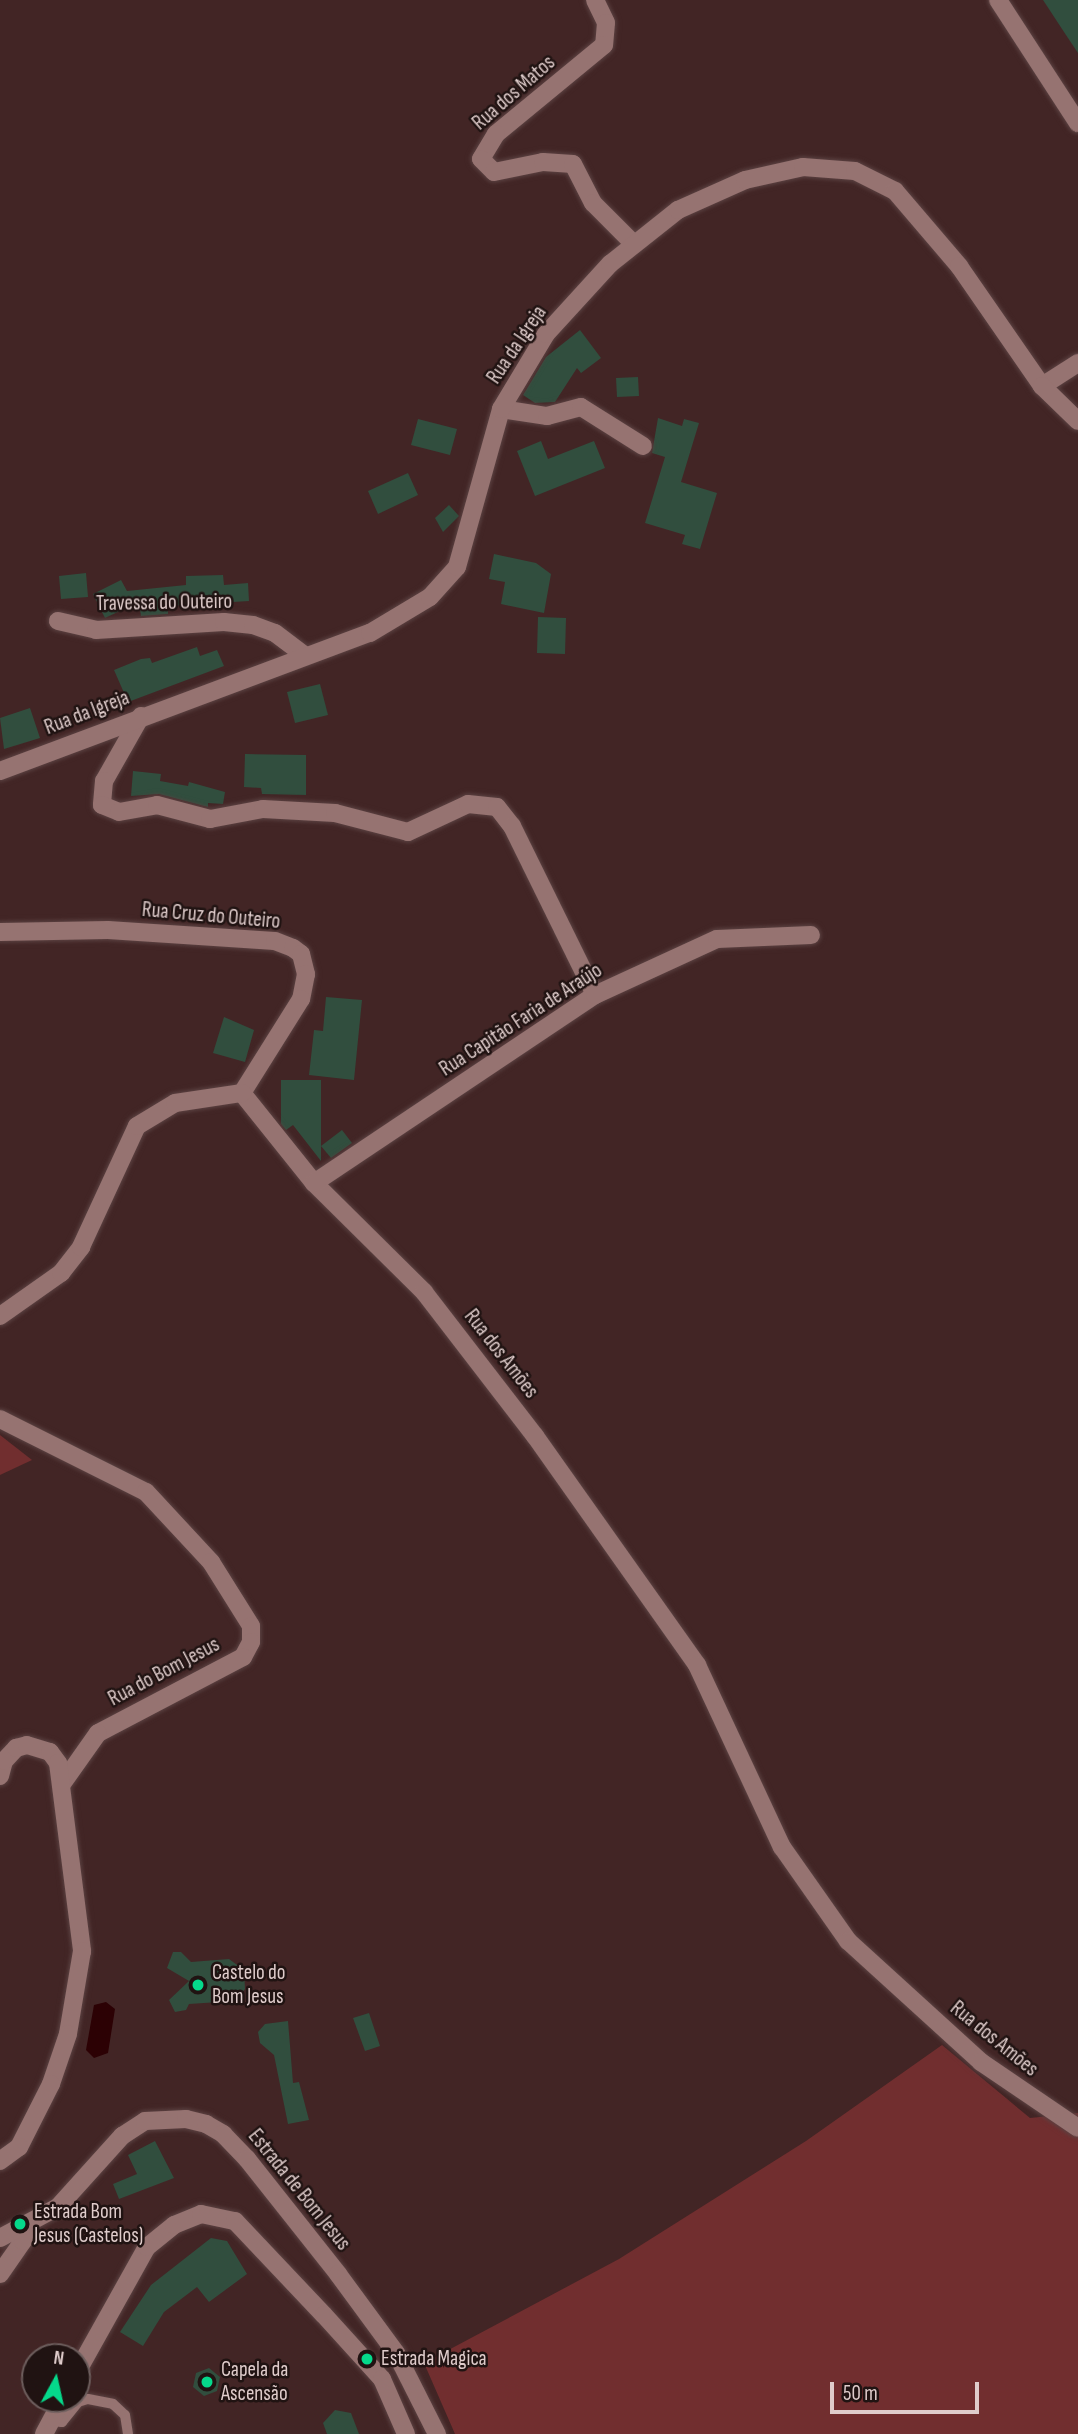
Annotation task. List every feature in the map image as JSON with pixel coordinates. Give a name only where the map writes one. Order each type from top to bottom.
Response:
[{"type":"street","name":"Rua dos Matos","points":[[595,0],[606,23],[604,45],[496,134],[483,150],[481,159],[494,172],[543,162],[573,164],[593,203],[634,244]]},
{"type":"street","points":[[998,0],[1078,123]]},
{"type":"street","name":"Rua da Igreja","points":[[0,771],[141,716],[370,633],[430,597],[457,567],[502,409],[546,334],[610,264],[634,244],[678,210],[745,180],[803,167],[855,171],[895,191],[959,266],[1042,386],[1078,421]]},
{"type":"street","points":[[1042,386],[1078,363]]},
{"type":"street","points":[[502,409],[547,416],[581,407],[643,446]]},
{"type":"street","name":"Travessa do Outeiro","points":[[58,621],[96,630],[224,622],[253,625],[275,633],[304,656]]},
{"type":"street","points":[[141,716],[104,781],[102,805],[119,812],[158,806],[209,819],[237,810],[335,813],[408,832],[468,804],[497,807],[512,826],[596,995]]},
{"type":"street","name":"Rua Cruz do Outeiro","points":[[0,932],[108,930],[275,941],[293,948],[300,954],[306,974],[301,999],[242,1093]]},
{"type":"street","name":"Rua Capitão Faria de Araújo","points":[[314,1183],[596,995],[717,939],[811,934]]},
{"type":"street","points":[[0,1315],[61,1273],[81,1247],[136,1126],[175,1102],[242,1093]]},
{"type":"street","name":"Rua dos Amões","points":[[242,1093],[314,1183],[396,1260],[463,1341],[697,1665],[782,1847],[848,1941],[981,2062],[1078,2128]]},
{"type":"street","name":"Rua do Bom Jesus","points":[[0,1419],[146,1492],[204,1553],[251,1626],[251,1642],[243,1657],[99,1733],[62,1784]]},
{"type":"street","points":[[0,1776],[4,1761],[16,1748],[39,1746],[58,1763],[80,1919],[77,1993],[68,2034],[36,2118],[19,2147],[0,2161]]},
{"type":"street","name":"Estrada de Bom Jesus","points":[[0,2238],[26,2228],[58,2207],[122,2136],[145,2121],[186,2119],[206,2124],[223,2134],[247,2159],[338,2274],[396,2353],[436,2434]]},
{"type":"street","points":[[91,2347],[147,2247],[174,2225],[201,2214],[235,2221],[382,2379],[406,2434]]},
{"type":"street","points":[[0,2274],[23,2241],[26,2228]]},
{"type":"lane","points":[[48,2428],[62,2422],[78,2402],[88,2399],[113,2404],[125,2416],[128,2434]]},
{"type":"shaded area","points":[[0,1435],[32,1460],[0,1475]]},
{"type":"shaded area","points":[[106,2002],[115,2009],[108,2053],[94,2058],[86,2050],[94,2005]]},
{"type":"shaded area","points":[[942,2045],[1030,2118],[1078,2113],[1078,2434],[455,2434],[424,2363],[619,2259],[806,2141]]},
{"type":"building","points":[[1043,0],[1078,0],[1078,53],[1064,32]]},
{"type":"building","points":[[580,330],[601,358],[581,373],[577,368],[555,402],[535,403],[523,395],[546,357]]},
{"type":"building","points":[[638,377],[639,396],[617,397],[616,378]]},
{"type":"building","points":[[658,418],[682,426],[684,419],[699,423],[681,482],[717,493],[700,549],[682,544],[685,535],[645,523],[665,457],[652,453]]},
{"type":"building","points":[[418,419],[457,429],[450,455],[411,445]]},
{"type":"building","points":[[541,441],[548,459],[594,441],[605,468],[535,496],[517,451]]},
{"type":"building","points":[[408,473],[418,495],[378,514],[368,491]]},
{"type":"building","points":[[449,505],[459,516],[443,532],[435,518]]},
{"type":"building","points":[[494,554],[536,563],[551,574],[544,613],[501,604],[505,582],[489,579]]},
{"type":"building","points":[[86,573],[88,597],[61,599],[59,576]]},
{"type":"building","points":[[223,575],[224,585],[248,583],[249,601],[168,606],[168,614],[141,616],[139,602],[105,618],[93,594],[121,580],[127,591],[186,585],[186,576]]},
{"type":"building","points":[[538,617],[566,618],[565,654],[537,653]]},
{"type":"building","points":[[197,647],[200,656],[217,650],[224,666],[128,702],[114,670],[141,659],[150,658],[152,663]]},
{"type":"building","points":[[320,684],[328,715],[295,723],[287,692]]},
{"type":"building","points":[[30,708],[40,738],[4,749],[0,718]]},
{"type":"building","points":[[245,754],[306,755],[306,795],[262,794],[261,788],[244,787]]},
{"type":"building","points":[[133,771],[161,774],[160,781],[188,786],[189,782],[225,792],[223,804],[208,803],[208,807],[159,794],[131,796]]},
{"type":"building","points":[[326,997],[362,1000],[354,1080],[309,1075],[314,1030],[323,1031]]},
{"type":"building","points":[[224,1017],[254,1030],[245,1062],[213,1053]]},
{"type":"building","points":[[281,1080],[321,1080],[321,1161],[293,1125],[286,1130],[281,1124]]},
{"type":"building","points":[[342,1130],[352,1143],[331,1158],[321,1146]]},
{"type":"building","points":[[173,1952],[181,1952],[191,1962],[229,1959],[244,1970],[245,1989],[234,2001],[189,2004],[186,2010],[175,2012],[169,2000],[189,1981],[167,1968]]},
{"type":"building","points":[[369,2013],[380,2046],[365,2051],[353,2018]]},
{"type":"building","points":[[288,2021],[293,2083],[299,2082],[309,2120],[288,2124],[274,2055],[260,2043],[258,2032],[265,2024]]},
{"type":"building","points":[[155,2141],[174,2178],[119,2199],[113,2184],[137,2174],[128,2155]]},
{"type":"building","points":[[211,2238],[227,2241],[247,2274],[209,2302],[197,2287],[164,2312],[143,2346],[120,2332],[151,2285]]},
{"type":"building","name":"Capela da Ascensão","points":[[209,2368],[220,2377],[217,2391],[204,2396],[193,2387],[196,2373]]},
{"type":"building","points":[[335,2410],[351,2413],[359,2434],[327,2434],[323,2423]]},
{"type":"place","name":"Castelo do Bom Jesus","points":[[198,1985]]},
{"type":"place","name":"Estrada Bom Jesus (Castelos)","points":[[20,2224]]},
{"type":"place","name":"Estrada Magica","points":[[367,2359]]},
{"type":"place","name":"Capela da Ascensão","points":[[207,2382]]}]
